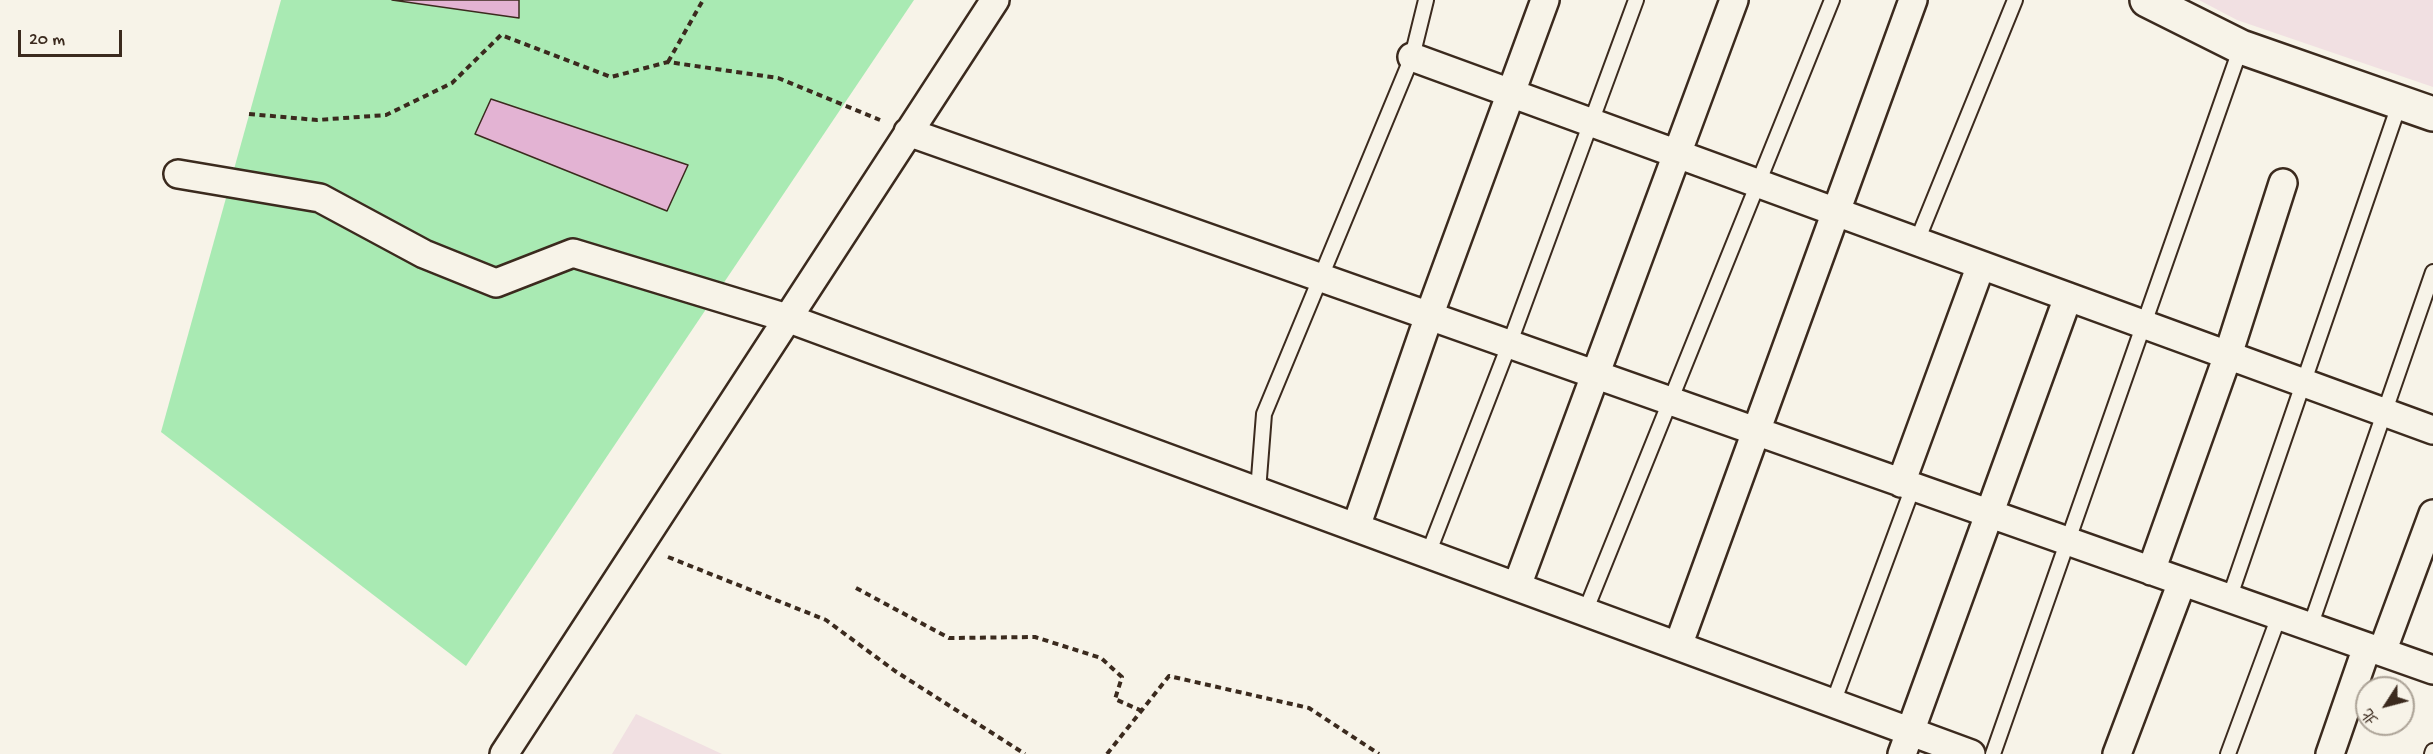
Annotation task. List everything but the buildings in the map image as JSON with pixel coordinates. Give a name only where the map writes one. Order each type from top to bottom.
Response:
[{"type":"street","points":[[504,754],[995,0]]},
{"type":"street","points":[[1356,528],[1429,316],[1545,0]]},
{"type":"street","points":[[1517,586],[1734,0]]},
{"type":"street","points":[[1678,646],[1913,0]]},
{"type":"street","points":[[2147,0],[2241,47],[2433,114]]},
{"type":"street","points":[[1412,57],[2433,430]]},
{"type":"street","points":[[908,132],[2433,670]]},
{"type":"street","points":[[178,174],[320,198],[423,254],[496,283],[573,253],[787,318],[1833,703],[1906,743],[1971,754]]},
{"type":"street","points":[[2151,571],[2228,355],[2283,183]]},
{"type":"street","points":[[1907,485],[1981,265]]},
{"type":"street","points":[[1906,743],[2068,297]]},
{"type":"street","points":[[2330,754],[2433,514]]},
{"type":"street","points":[[2117,754],[2182,582]]},
{"type":"lane","points":[[1258,491],[1264,414],[1412,57],[1426,0]]},
{"type":"lane","points":[[1428,554],[1509,345],[1636,0]]},
{"type":"lane","points":[[1585,612],[1832,0]]},
{"type":"lane","points":[[1917,242],[2015,0]]},
{"type":"lane","points":[[1993,754],[2241,47]]},
{"type":"lane","points":[[2229,599],[2400,102]]},
{"type":"lane","points":[[2310,627],[2433,272]]},
{"type":"lane","points":[[1833,703],[1907,485]]},
{"type":"lane","points":[[2228,754],[2279,616]]},
{"type":"path","points":[[668,62],[703,0]]},
{"type":"path","points":[[249,114],[317,120],[386,115],[452,83],[501,35],[611,77],[668,62],[778,78],[908,132]]},
{"type":"path","points":[[639,545],[826,620],[895,671],[1025,754]]},
{"type":"path","points":[[856,588],[949,639],[1035,637],[1101,658],[1122,677],[1115,699],[1142,711]]},
{"type":"path","points":[[1107,754],[1169,676],[1309,708],[1379,754]]},
{"type":"shaded area","points":[[2199,0],[2433,0],[2433,87],[2237,20]]},
{"type":"shaded area","points":[[636,714],[722,754],[612,754]]},
{"type":"green space","points":[[281,0],[914,0],[466,666],[161,432]]}]
